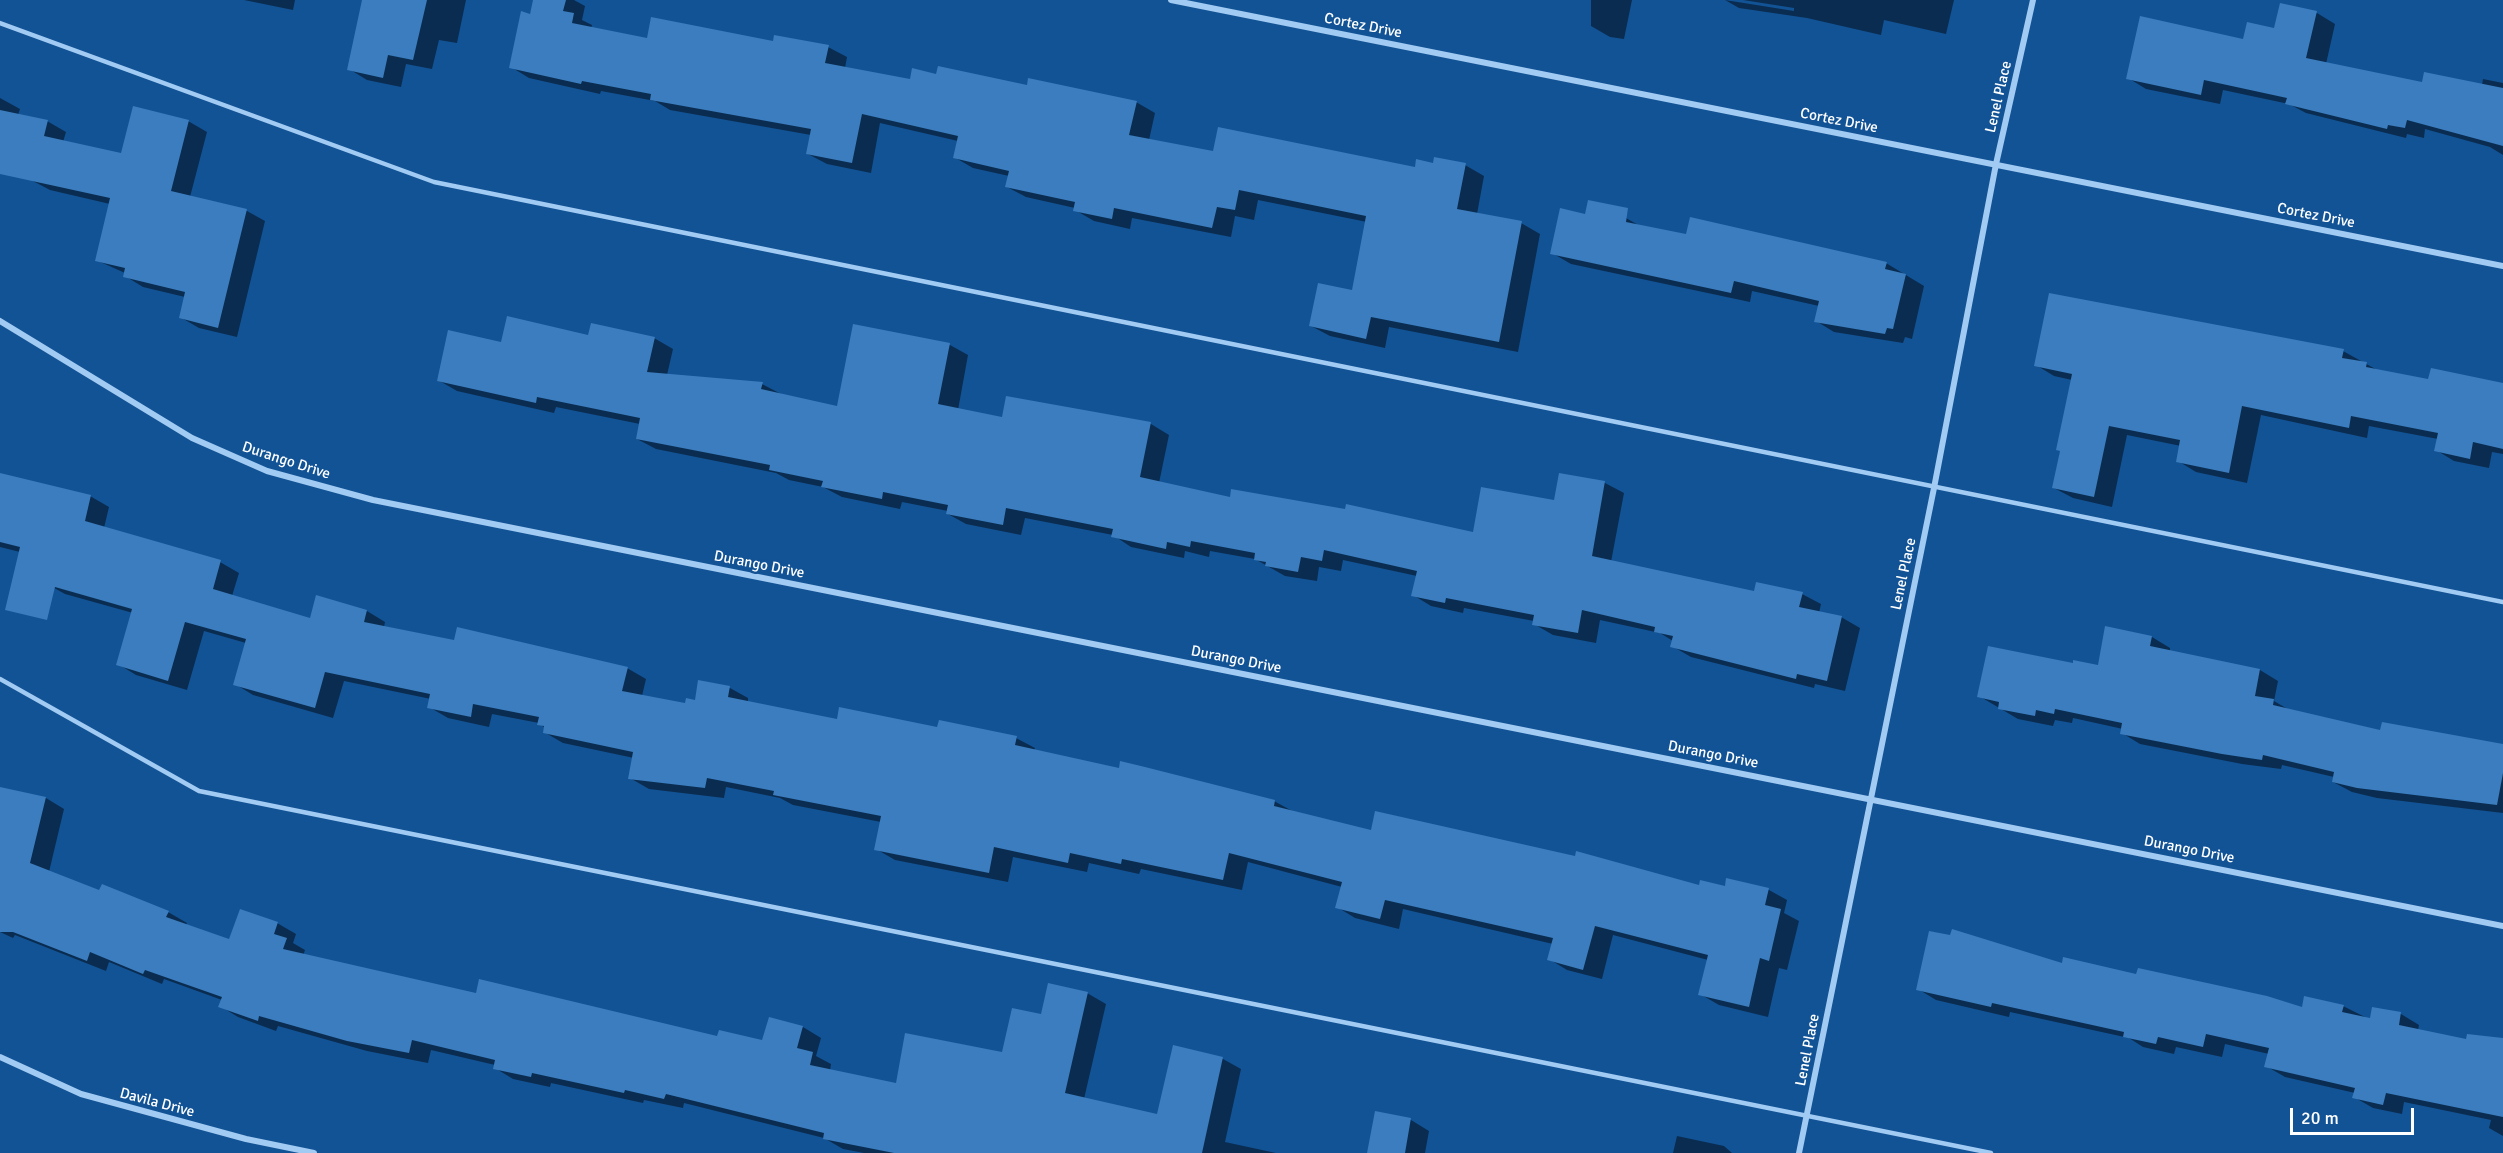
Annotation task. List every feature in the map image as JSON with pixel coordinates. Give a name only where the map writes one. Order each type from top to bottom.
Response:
[{"type":"street","name":"Cortez Drive","points":[[1171,0],[2503,266]]},
{"type":"street","name":"Lenel Place","points":[[1799,1153],[1934,489],[1996,164],[2033,0]]},
{"type":"street","name":"Durango Drive","points":[[0,321],[192,438],[267,471],[373,500],[2503,926]]},
{"type":"street","name":"Davila Drive","points":[[0,1057],[81,1094],[246,1140],[314,1153]]},
{"type":"lane","points":[[0,23],[434,182],[1934,489],[2503,602]]},
{"type":"lane","points":[[0,679],[199,791],[1991,1153]]},
{"type":"building","points":[[362,0],[427,0],[413,60],[388,55],[383,78],[347,70]]},
{"type":"building","points":[[533,0],[566,0],[563,11],[574,13],[572,23],[647,38],[651,17],[773,41],[774,35],[829,45],[825,63],[910,79],[912,68],[936,74],[938,66],[1027,85],[1028,78],[1137,101],[1129,135],[1213,151],[1218,127],[1415,167],[1416,159],[1433,163],[1434,157],[1466,163],[1457,209],[1522,221],[1499,342],[1371,317],[1366,339],[1309,326],[1318,283],[1352,290],[1366,216],[1239,190],[1235,210],[1217,207],[1212,228],[1114,208],[1112,219],[1073,211],[1075,202],[1005,187],[1009,171],[953,158],[958,136],[862,114],[852,163],[806,154],[811,129],[650,100],[651,94],[582,81],[581,84],[509,68],[521,11],[530,14]]},
{"type":"building","points":[[2280,3],[2317,11],[2306,58],[2422,82],[2424,72],[2503,88],[2503,146],[2407,120],[2405,128],[2388,125],[2387,129],[2285,104],[2287,98],[2204,80],[2201,95],[2126,79],[2140,16],[2243,39],[2247,22],[2274,28]]},
{"type":"building","points":[[133,106],[189,120],[171,191],[247,209],[218,328],[179,318],[185,292],[123,277],[125,268],[95,261],[110,198],[0,174],[0,110],[48,120],[44,136],[121,153]]},
{"type":"building","points":[[1588,200],[1628,208],[1626,222],[1686,234],[1690,217],[1887,262],[1885,269],[1906,274],[1893,329],[1887,328],[1885,334],[1814,322],[1819,301],[1734,281],[1731,293],[1550,254],[1560,208],[1585,214]]},
{"type":"building","points":[[2049,293],[2344,349],[2342,358],[2367,362],[2366,367],[2428,379],[2431,368],[2503,383],[2503,449],[2473,442],[2470,459],[2434,451],[2438,433],[2351,416],[2349,428],[2242,406],[2229,473],[2176,462],[2180,440],[2109,426],[2094,497],[2052,488],[2060,451],[2056,450],[2072,374],[2034,366]]},
{"type":"building","points":[[507,316],[588,335],[591,323],[655,337],[647,372],[763,382],[761,389],[837,406],[853,324],[950,343],[938,404],[1002,417],[1006,396],[1151,422],[1140,477],[1230,497],[1231,489],[1345,509],[1346,504],[1473,532],[1481,487],[1554,500],[1559,473],[1605,481],[1592,556],[1754,591],[1756,582],[1803,592],[1799,607],[1842,616],[1827,681],[1797,674],[1796,679],[1670,647],[1673,636],[1654,632],[1655,627],[1582,610],[1578,633],[1532,625],[1534,615],[1446,598],[1445,603],[1411,596],[1417,571],[1324,550],[1322,561],[1301,557],[1298,572],[1265,566],[1266,562],[1254,560],[1255,553],[1191,541],[1190,547],[1167,542],[1166,549],[1111,537],[1113,529],[1006,508],[1003,525],[946,514],[948,505],[883,492],[882,499],[821,487],[823,481],[769,470],[770,465],[636,439],[640,418],[537,397],[536,403],[437,381],[448,330],[501,342]]},
{"type":"building","points":[[0,473],[91,495],[85,521],[221,560],[213,589],[310,618],[316,595],[367,610],[364,622],[454,640],[457,627],[628,667],[622,691],[685,703],[686,698],[695,700],[698,680],[730,686],[728,697],[837,719],[839,707],[937,727],[939,720],[1017,736],[1015,745],[1119,768],[1120,761],[1275,800],[1274,806],[1371,830],[1375,811],[1575,856],[1576,851],[1699,885],[1700,880],[1725,886],[1726,878],[1769,888],[1765,905],[1781,909],[1769,961],[1760,958],[1749,1007],[1698,995],[1708,955],[1595,926],[1583,970],[1547,960],[1553,938],[1385,900],[1380,919],[1335,908],[1342,882],[1229,853],[1223,880],[1122,859],[1121,864],[1070,853],[1068,863],[994,847],[989,873],[874,850],[881,816],[773,795],[774,791],[707,778],[705,788],[628,779],[633,752],[543,733],[544,726],[537,725],[539,717],[473,704],[471,717],[427,708],[430,694],[325,672],[315,708],[233,685],[246,639],[185,622],[168,681],[116,665],[132,609],[55,587],[47,620],[5,610],[20,547],[0,542]]},
{"type":"building","points":[[2105,626],[2152,636],[2150,646],[2260,669],[2255,696],[2274,699],[2273,705],[2380,730],[2382,722],[2503,744],[2503,773],[2497,805],[2357,788],[2332,782],[2334,772],[2263,755],[2262,760],[2120,734],[2122,723],[2055,709],[2054,714],[2036,710],[2035,716],[1998,709],[1999,702],[1977,697],[1988,646],[2073,663],[2073,660],[2098,665]]},
{"type":"building","points":[[0,787],[46,797],[30,863],[99,890],[102,884],[169,911],[166,917],[229,939],[240,909],[278,922],[274,934],[287,938],[283,949],[476,993],[479,979],[717,1036],[719,1030],[762,1040],[769,1017],[803,1026],[797,1048],[813,1052],[810,1065],[896,1083],[905,1033],[1002,1052],[1012,1008],[1041,1014],[1048,983],[1088,992],[1065,1093],[1157,1114],[1173,1045],[1223,1057],[1202,1153],[894,1153],[823,1139],[824,1133],[666,1094],[664,1099],[625,1090],[624,1093],[532,1073],[531,1077],[493,1069],[495,1060],[412,1040],[409,1053],[347,1041],[259,1016],[258,1021],[218,1007],[222,997],[145,970],[143,974],[90,952],[87,961],[13,932],[0,932]]},
{"type":"building","points":[[1952,929],[2062,963],[2063,957],[2136,974],[2138,968],[2267,996],[2302,1007],[2304,996],[2344,1005],[2342,1012],[2370,1018],[2372,1007],[2401,1012],[2399,1025],[2466,1039],[2467,1034],[2503,1038],[2503,1117],[2386,1093],[2383,1105],[2352,1098],[2355,1088],[2264,1067],[2269,1048],[2206,1034],[2203,1047],[2158,1037],[2156,1044],[2123,1037],[2124,1032],[1992,1003],[1991,1007],[1916,990],[1929,931],[1950,935]]},
{"type":"building","points":[[1375,1111],[1411,1118],[1405,1153],[1367,1153]]}]
